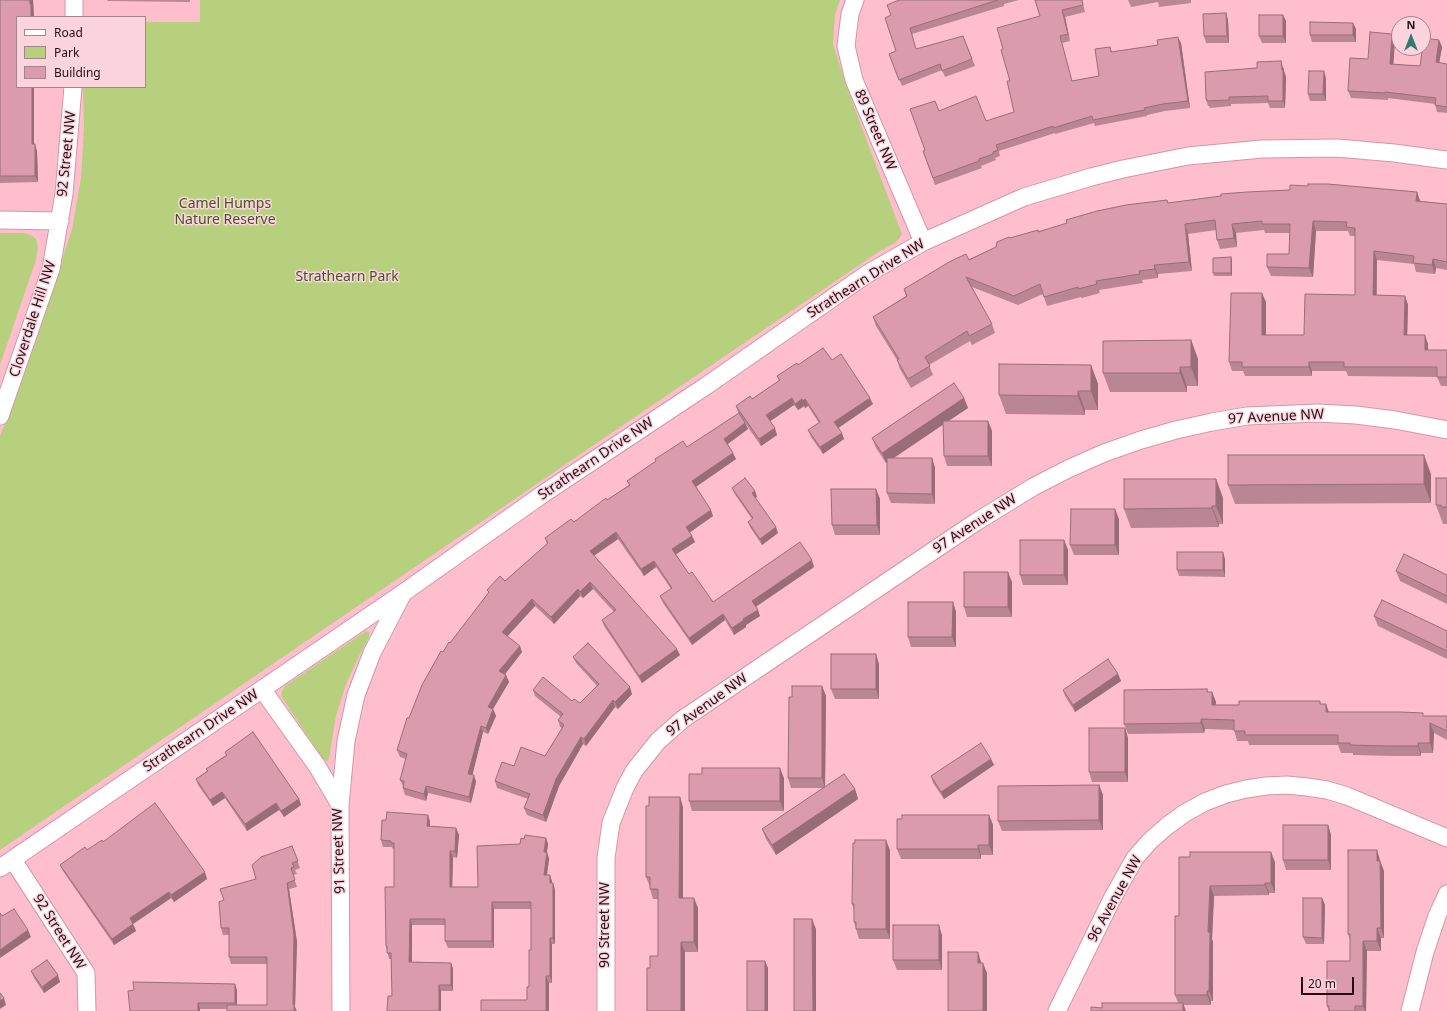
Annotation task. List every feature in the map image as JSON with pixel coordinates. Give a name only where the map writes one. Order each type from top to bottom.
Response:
[{"type":"street","points":[[74,0],[74,16]]},
{"type":"street","name":"89 Street NW","points":[[853,7],[846,46],[854,80],[923,242]]},
{"type":"street","name":"92 Street NW","points":[[60,221],[73,88]]},
{"type":"street","name":"Strathearn Drive NW","points":[[6,864],[403,594],[543,494],[706,386],[867,274],[923,242],[1024,197],[1104,173],[1188,156],[1262,149],[1337,148],[1394,153],[1447,160]]},
{"type":"street","points":[[0,220],[60,221]]},
{"type":"street","name":"Cloverdale Hill NW","points":[[0,416],[51,269],[60,221]]},
{"type":"street","name":"97 Avenue NW","points":[[608,839],[616,807],[624,788],[646,754],[670,729],[976,522],[1033,487],[1068,469],[1104,453],[1141,440],[1176,430],[1248,416],[1317,413],[1356,415],[1395,420],[1447,430]]},
{"type":"street","name":"Strathearn Drive NW","points":[[340,805],[346,741],[356,695],[372,653],[403,594]]},
{"type":"street","name":"91 Street NW","points":[[262,689],[317,766],[340,805],[341,1011]]},
{"type":"street","name":"96 Avenue NW","points":[[1057,1011],[1112,899],[1135,858],[1150,841],[1167,826],[1185,813],[1205,802],[1226,794],[1266,786],[1287,785],[1307,787],[1327,790],[1347,796],[1447,838]]},
{"type":"street","name":"90 Street NW","points":[[606,1011],[605,876],[608,839]]},
{"type":"street","name":"92 Street NW","points":[[6,864],[86,973],[86,1011]]},
{"type":"street","points":[[1410,1011],[1424,952],[1447,894]]},
{"type":"green space","name":"Strathearn Park","points":[[200,0],[840,0],[835,15],[833,44],[847,88],[902,234],[895,243],[877,253],[610,434],[0,850],[0,436],[36,341],[72,229],[81,178],[84,127],[83,88],[146,88],[146,22],[200,22]]},
{"type":"green space","points":[[0,233],[24,233],[31,235],[36,239],[38,247],[36,260],[0,365]]},
{"type":"green space","points":[[366,631],[369,632],[369,637],[345,687],[336,716],[329,759],[327,761],[323,759],[281,696],[282,691],[285,686]]},
{"type":"building","points":[[0,0],[30,0],[31,16],[16,16],[16,88],[32,88],[32,144],[35,144],[35,176],[0,176]]},
{"type":"building","points":[[899,0],[998,0],[910,28],[916,49],[963,36],[972,59],[942,71],[940,64],[899,80],[889,54],[896,51],[885,18],[891,15],[887,5]]},
{"type":"building","points":[[1035,0],[1082,0],[1083,5],[1062,10],[1068,34],[1060,36],[1072,81],[1099,76],[1095,49],[1110,47],[1111,52],[1158,45],[1157,40],[1178,37],[1188,101],[1163,104],[1144,108],[1145,110],[1093,120],[1092,116],[1053,128],[1053,126],[996,145],[998,150],[993,152],[993,154],[979,159],[979,161],[933,178],[923,151],[925,150],[910,109],[935,101],[939,111],[976,96],[986,121],[1014,112],[1007,81],[1010,81],[1001,50],[1003,49],[997,28],[1040,16]]},
{"type":"building","points":[[1226,13],[1227,36],[1204,36],[1203,14]]},
{"type":"building","points":[[1259,15],[1283,15],[1283,36],[1259,36]]},
{"type":"building","points":[[1310,22],[1353,23],[1353,35],[1310,35]]},
{"type":"building","points":[[1370,32],[1391,34],[1390,64],[1420,66],[1421,56],[1431,56],[1431,39],[1439,40],[1436,62],[1447,64],[1447,107],[1435,105],[1436,98],[1385,92],[1348,91],[1350,58],[1368,59]]},
{"type":"building","points":[[1281,61],[1283,70],[1283,101],[1268,101],[1268,96],[1229,97],[1229,100],[1207,101],[1205,72],[1257,68],[1257,62]]},
{"type":"building","points":[[1309,71],[1324,71],[1323,94],[1308,94]]},
{"type":"building","points":[[1308,184],[1328,184],[1417,192],[1416,201],[1447,204],[1447,262],[1433,259],[1432,265],[1413,263],[1414,256],[1374,251],[1373,295],[1405,296],[1404,335],[1425,335],[1425,350],[1447,350],[1447,377],[1437,377],[1437,367],[1344,367],[1344,362],[1309,362],[1309,367],[1242,367],[1242,362],[1229,362],[1231,293],[1262,293],[1262,335],[1304,335],[1305,294],[1355,295],[1355,228],[1346,227],[1347,222],[1313,221],[1309,268],[1267,267],[1267,254],[1289,254],[1290,224],[1262,224],[1262,221],[1232,224],[1234,238],[1217,240],[1215,220],[1185,224],[1189,262],[1154,265],[1155,269],[1139,271],[1140,274],[1096,281],[1097,284],[1078,289],[1078,287],[1044,297],[1040,284],[1014,296],[966,277],[992,324],[969,336],[967,331],[925,357],[930,366],[908,379],[897,360],[899,359],[873,317],[907,296],[904,289],[951,261],[966,254],[969,260],[996,247],[997,242],[1009,237],[1010,238],[1038,230],[1038,232],[1067,223],[1066,220],[1097,211],[1126,205],[1167,200],[1168,203],[1221,196],[1221,194],[1290,190],[1290,185],[1308,186]]},
{"type":"building","points":[[1231,257],[1231,273],[1213,273],[1213,258]]},
{"type":"building","points":[[1191,340],[1191,367],[1180,367],[1180,373],[1103,373],[1103,341]]},
{"type":"building","points":[[823,348],[832,360],[841,354],[870,398],[834,422],[842,433],[820,447],[808,430],[820,422],[805,399],[803,401],[802,399],[795,404],[792,398],[766,415],[775,428],[759,439],[736,406],[750,396],[752,399],[780,380],[777,376],[797,363],[798,365]]},
{"type":"building","points":[[999,364],[1091,365],[1091,391],[1078,391],[1078,396],[999,395]]},
{"type":"building","points":[[954,383],[964,398],[882,453],[872,438]]},
{"type":"building","points":[[739,413],[745,423],[724,439],[733,453],[692,481],[711,510],[686,527],[692,536],[672,549],[689,574],[692,572],[713,602],[800,542],[812,560],[752,601],[758,610],[732,628],[723,614],[689,638],[660,596],[672,588],[654,561],[641,569],[616,532],[590,551],[677,649],[639,676],[602,620],[616,610],[590,582],[580,592],[578,589],[551,617],[532,599],[502,632],[520,646],[499,671],[506,675],[488,707],[493,709],[486,728],[481,726],[468,774],[474,775],[469,797],[426,786],[424,794],[403,788],[404,781],[400,780],[407,754],[397,750],[407,718],[409,718],[422,685],[441,651],[443,652],[449,642],[450,643],[489,592],[487,590],[500,576],[505,581],[548,543],[545,538],[571,519],[574,522],[606,498],[607,500],[630,485],[627,481],[656,461],[655,459],[683,441],[687,447]]},
{"type":"building","points":[[943,421],[988,421],[988,456],[944,456]]},
{"type":"building","points":[[1228,455],[1424,455],[1424,484],[1228,485]]},
{"type":"building","points":[[887,458],[932,458],[932,494],[887,493]]},
{"type":"building","points":[[745,478],[755,491],[752,493],[776,527],[760,539],[748,522],[753,518],[732,488]]},
{"type":"building","points":[[1436,478],[1447,478],[1447,507],[1436,505]]},
{"type":"building","points":[[1124,479],[1216,479],[1216,506],[1212,506],[1212,508],[1124,509]]},
{"type":"building","points":[[831,489],[876,489],[877,525],[832,525]]},
{"type":"building","points":[[1071,509],[1115,509],[1115,545],[1070,545]]},
{"type":"building","points":[[1020,540],[1064,540],[1064,575],[1020,575]]},
{"type":"building","points":[[1177,552],[1223,552],[1223,570],[1177,570]]},
{"type":"building","points":[[1404,554],[1447,575],[1447,596],[1396,571]]},
{"type":"building","points":[[964,572],[1008,572],[1008,607],[964,607]]},
{"type":"building","points":[[1382,600],[1447,631],[1447,651],[1374,616]]},
{"type":"building","points":[[908,602],[953,602],[952,637],[908,637]]},
{"type":"building","points":[[588,643],[630,687],[615,702],[613,700],[584,739],[581,737],[556,779],[543,815],[524,808],[530,794],[495,781],[502,762],[514,766],[521,747],[545,756],[564,725],[558,720],[563,714],[533,690],[543,677],[572,701],[574,699],[580,703],[599,684],[573,657]]},
{"type":"building","points":[[831,654],[876,654],[876,689],[831,689]]},
{"type":"building","points":[[1108,659],[1118,674],[1073,705],[1063,690]]},
{"type":"building","points":[[792,686],[822,686],[822,778],[788,778],[789,697],[792,697]]},
{"type":"building","points":[[1207,689],[1207,692],[1212,692],[1212,705],[1239,705],[1239,701],[1320,701],[1320,704],[1326,704],[1326,712],[1401,712],[1423,713],[1423,716],[1447,716],[1447,731],[1430,723],[1430,743],[1418,743],[1418,746],[1388,746],[1350,745],[1350,743],[1338,743],[1338,735],[1245,735],[1245,731],[1234,731],[1234,720],[1201,719],[1201,723],[1124,724],[1124,690]]},
{"type":"building","points":[[1089,728],[1125,728],[1125,772],[1089,772]]},
{"type":"building","points":[[253,732],[299,799],[281,811],[276,803],[245,824],[222,792],[210,800],[196,779],[208,771],[206,769],[227,755],[225,752]]},
{"type":"building","points":[[981,743],[991,759],[941,792],[931,776]]},
{"type":"building","points":[[702,768],[780,768],[780,801],[689,801],[689,774],[702,774]]},
{"type":"building","points":[[844,774],[855,789],[772,845],[762,829]]},
{"type":"building","points":[[1099,785],[1099,820],[998,821],[998,786]]},
{"type":"building","points":[[649,797],[680,797],[679,898],[694,898],[694,942],[681,942],[681,1011],[647,1011],[647,968],[650,968],[650,956],[658,956],[658,889],[650,889],[650,877],[646,877],[646,806],[649,806]]},
{"type":"building","points":[[155,803],[205,872],[171,895],[169,892],[130,918],[133,924],[112,939],[60,865],[85,847],[87,850],[102,840],[103,842]]},
{"type":"building","points":[[387,812],[428,815],[427,826],[456,828],[455,851],[450,851],[450,887],[478,887],[477,846],[520,844],[521,838],[524,839],[525,835],[546,838],[544,852],[547,852],[544,875],[550,875],[550,883],[553,883],[553,938],[550,938],[550,976],[546,976],[546,1011],[481,1011],[481,1000],[527,1000],[527,987],[529,987],[531,902],[492,902],[492,941],[445,941],[445,919],[410,919],[409,962],[451,963],[451,985],[439,985],[439,1011],[387,1011],[388,996],[392,996],[391,953],[387,953],[386,946],[385,887],[394,887],[394,843],[391,843],[391,841],[381,840],[382,820],[386,820]]},
{"type":"building","points":[[902,815],[989,815],[989,845],[978,845],[978,849],[897,849],[897,819],[902,819]]},
{"type":"building","points":[[1283,825],[1328,825],[1328,860],[1283,860]]},
{"type":"building","points":[[855,840],[886,840],[886,929],[856,929],[856,922],[854,922],[854,904],[852,904],[853,843],[855,843]]},
{"type":"building","points":[[292,846],[298,861],[292,863],[294,867],[291,868],[295,880],[287,883],[294,935],[294,1011],[227,1011],[227,1005],[267,1005],[267,957],[229,957],[229,928],[221,928],[219,902],[224,900],[220,889],[256,879],[252,865],[261,857]]},
{"type":"building","points":[[1348,850],[1377,850],[1377,861],[1380,861],[1381,928],[1377,928],[1377,941],[1363,941],[1363,1006],[1355,1006],[1355,1011],[1329,1011],[1329,1006],[1327,1006],[1327,961],[1350,961],[1350,934],[1348,934]]},
{"type":"building","points":[[1190,852],[1271,852],[1271,883],[1265,883],[1265,885],[1210,886],[1208,932],[1210,932],[1209,991],[1207,991],[1207,995],[1175,995],[1175,916],[1179,916],[1179,857],[1190,857]]},
{"type":"building","points":[[1303,898],[1322,898],[1322,938],[1303,937]]},
{"type":"building","points":[[14,909],[28,930],[0,950],[0,913],[2,916]]},
{"type":"building","points":[[794,919],[812,919],[813,1011],[794,1011]]},
{"type":"building","points":[[893,925],[939,925],[939,960],[893,960]]},
{"type":"building","points":[[948,952],[978,952],[978,963],[983,963],[983,1011],[948,1011]]},
{"type":"building","points":[[47,960],[58,975],[42,987],[31,971]]},
{"type":"building","points":[[747,961],[765,961],[765,1011],[747,1011]]},
{"type":"building","points":[[133,982],[235,984],[235,1003],[198,1003],[198,1011],[130,1011],[128,991],[134,990]]},
{"type":"building","points":[[0,993],[4,998],[0,1001]]},
{"type":"building","points":[[1102,1003],[1183,1003],[1183,1011],[1091,1011],[1091,1007],[1102,1008]]},
{"type":"park label","name":"Camel Humps Nature Reserve","points":[[225,212]]}]
